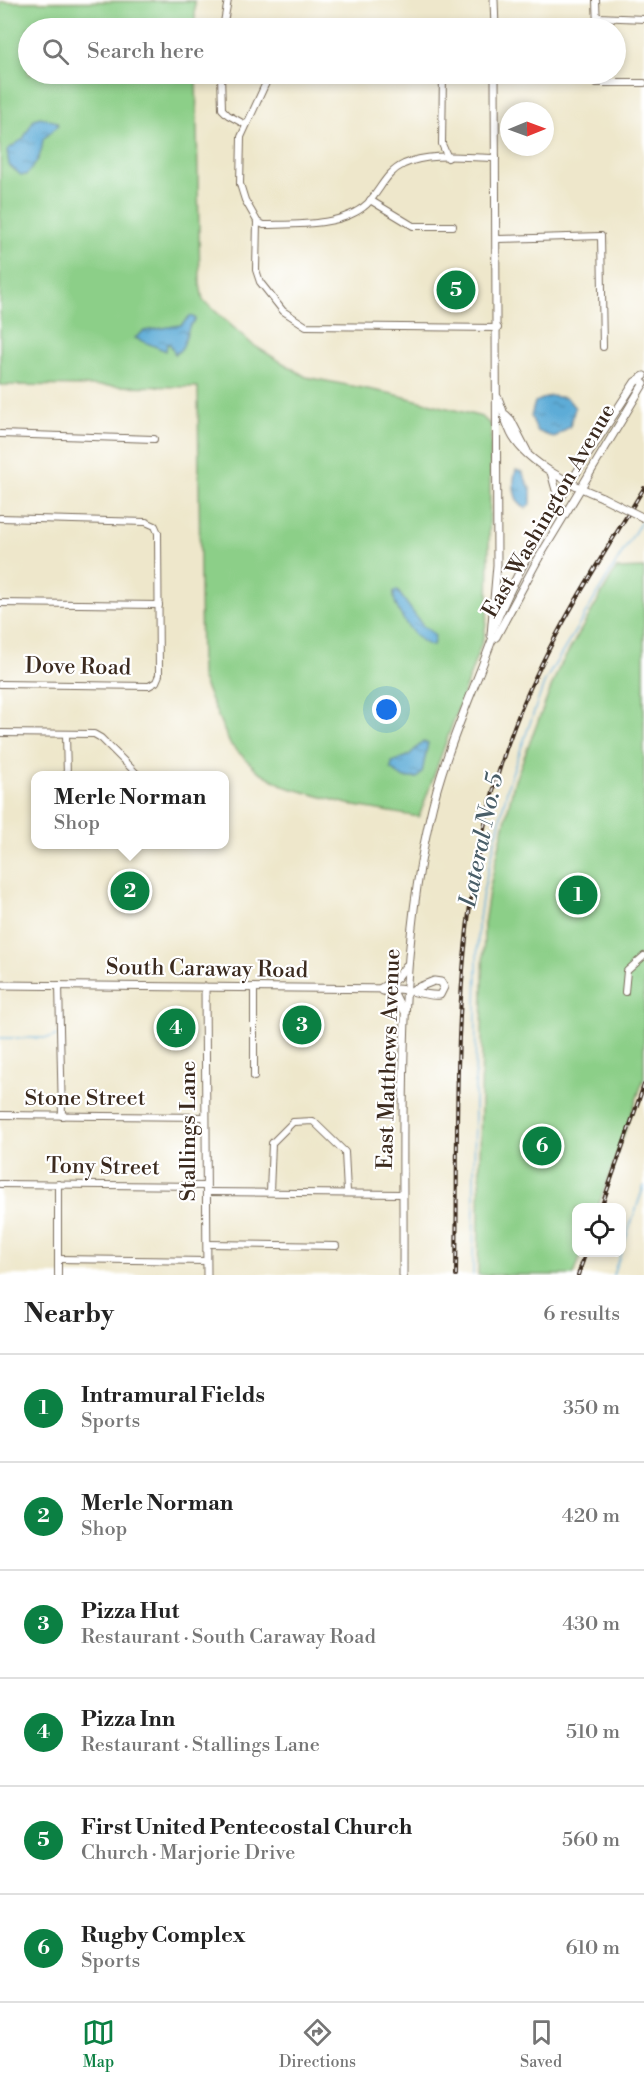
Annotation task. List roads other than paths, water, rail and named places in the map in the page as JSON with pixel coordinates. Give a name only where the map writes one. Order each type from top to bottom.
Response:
[{"type":"street","points":[[225,18],[228,0]]},
{"type":"street","points":[[494,0],[495,18]]},
{"type":"street","points":[[596,0],[597,17],[620,18]]},
{"type":"street","points":[[626,18],[644,19]]},
{"type":"street","points":[[626,83],[644,83]]},
{"type":"street","points":[[222,84],[222,108],[225,115],[246,124]]},
{"type":"street","points":[[264,84],[240,142],[240,184],[257,222],[257,276],[274,302],[301,324],[383,328],[498,328]]},
{"type":"street","points":[[443,84],[442,144],[448,158]]},
{"type":"street","points":[[492,637],[497,565],[498,239],[495,84]]},
{"type":"street","points":[[257,222],[264,225],[313,224],[355,212],[370,200],[384,179],[401,166],[425,158],[496,158]]},
{"type":"street","points":[[370,200],[413,226],[453,226]]},
{"type":"street","points":[[498,239],[601,236],[603,347]]},
{"type":"street","name":"East Washington Avenue","points":[[492,637],[505,600],[570,483],[635,382],[644,376]]},
{"type":"street","name":"East Washington Avenue","points":[[492,637],[496,637],[514,601],[644,382]]},
{"type":"street","points":[[497,397],[506,415],[512,436],[551,472],[644,518]]},
{"type":"street","points":[[0,434],[154,439]]},
{"type":"street","points":[[551,472],[559,503]]},
{"type":"street","points":[[0,519],[146,522],[155,526],[158,533],[159,605],[0,603]]},
{"type":"street","name":"Dove Road","points":[[0,684],[149,686],[155,683],[159,675],[159,605]]},
{"type":"street","name":"East Matthews Avenue","points":[[403,1275],[407,961],[429,818],[456,734],[492,637]]},
{"type":"street","points":[[0,733],[94,734],[101,738],[134,771]]},
{"type":"street","points":[[66,734],[67,771]]},
{"type":"street","points":[[625,992],[627,971],[644,956]]},
{"type":"street","points":[[378,989],[397,978],[407,961]]},
{"type":"street","name":"South Caraway Road","points":[[0,985],[414,989]]},
{"type":"street","points":[[59,985],[62,1116]]},
{"type":"street","name":"Stallings Lane","points":[[204,987],[207,1275]]},
{"type":"street","points":[[254,987],[254,1077]]},
{"type":"street","points":[[378,989],[397,998],[405,1021]]},
{"type":"street","name":"Stone Street","points":[[0,1115],[206,1117]]},
{"type":"street","points":[[270,1191],[272,1143],[293,1122],[313,1121],[345,1152],[347,1192]]},
{"type":"street","name":"Tony Street","points":[[0,1184],[403,1194]]},
{"type":"street","points":[[58,1184],[58,1275]]},
{"type":"street","points":[[207,1244],[336,1246]]},
{"type":"street","points":[[58,1259],[207,1261]]},
{"type":"water","points":[[40,117],[57,122],[58,126],[43,139],[40,154],[33,167],[26,175],[21,175],[9,165],[7,150],[23,139],[34,119]]},
{"type":"water","points":[[190,316],[195,318],[195,321],[188,328],[183,347],[175,354],[170,344],[167,344],[166,351],[135,338],[144,331],[181,325]]},
{"type":"water","points":[[550,396],[567,398],[575,408],[570,426],[554,438],[537,431],[531,416],[535,402]]},
{"type":"water","points":[[516,470],[522,472],[531,490],[531,503],[526,508],[518,502],[516,497],[514,480]]},
{"type":"water","points":[[397,590],[422,625],[435,635],[433,646],[420,639],[406,624],[394,598],[394,591]]},
{"type":"water","points":[[423,742],[428,743],[422,773],[417,778],[404,778],[391,769],[392,762],[408,756]]},
{"type":"waterway","name":"Lateral No. 5","points":[[473,1275],[478,926],[483,892],[509,782],[545,681],[642,520]]},
{"type":"waterway","points":[[62,1033],[63,1016]]},
{"type":"waterway","points":[[0,1038],[50,1038],[57,1035]]},
{"type":"waterway","points":[[613,1275],[644,1186]]},
{"type":"railway","points":[[456,1275],[461,998],[467,929],[477,861],[492,793],[514,727],[541,665],[573,605],[644,488]]},
{"type":"railway","points":[[603,1203],[644,1085]]},
{"type":"railway","points":[[578,1275],[584,1257]]},
{"type":"place","name":"First United Pentecostal Church","points":[[456,290]]},
{"type":"place","name":"Merle Norman","points":[[130,891]]},
{"type":"place","name":"Intramural Fields","points":[[578,895]]},
{"type":"place","name":"Pizza Hut","points":[[302,1025]]},
{"type":"place","name":"Pizza Inn","points":[[176,1028]]},
{"type":"place","name":"Rugby Complex","points":[[542,1146]]}]
